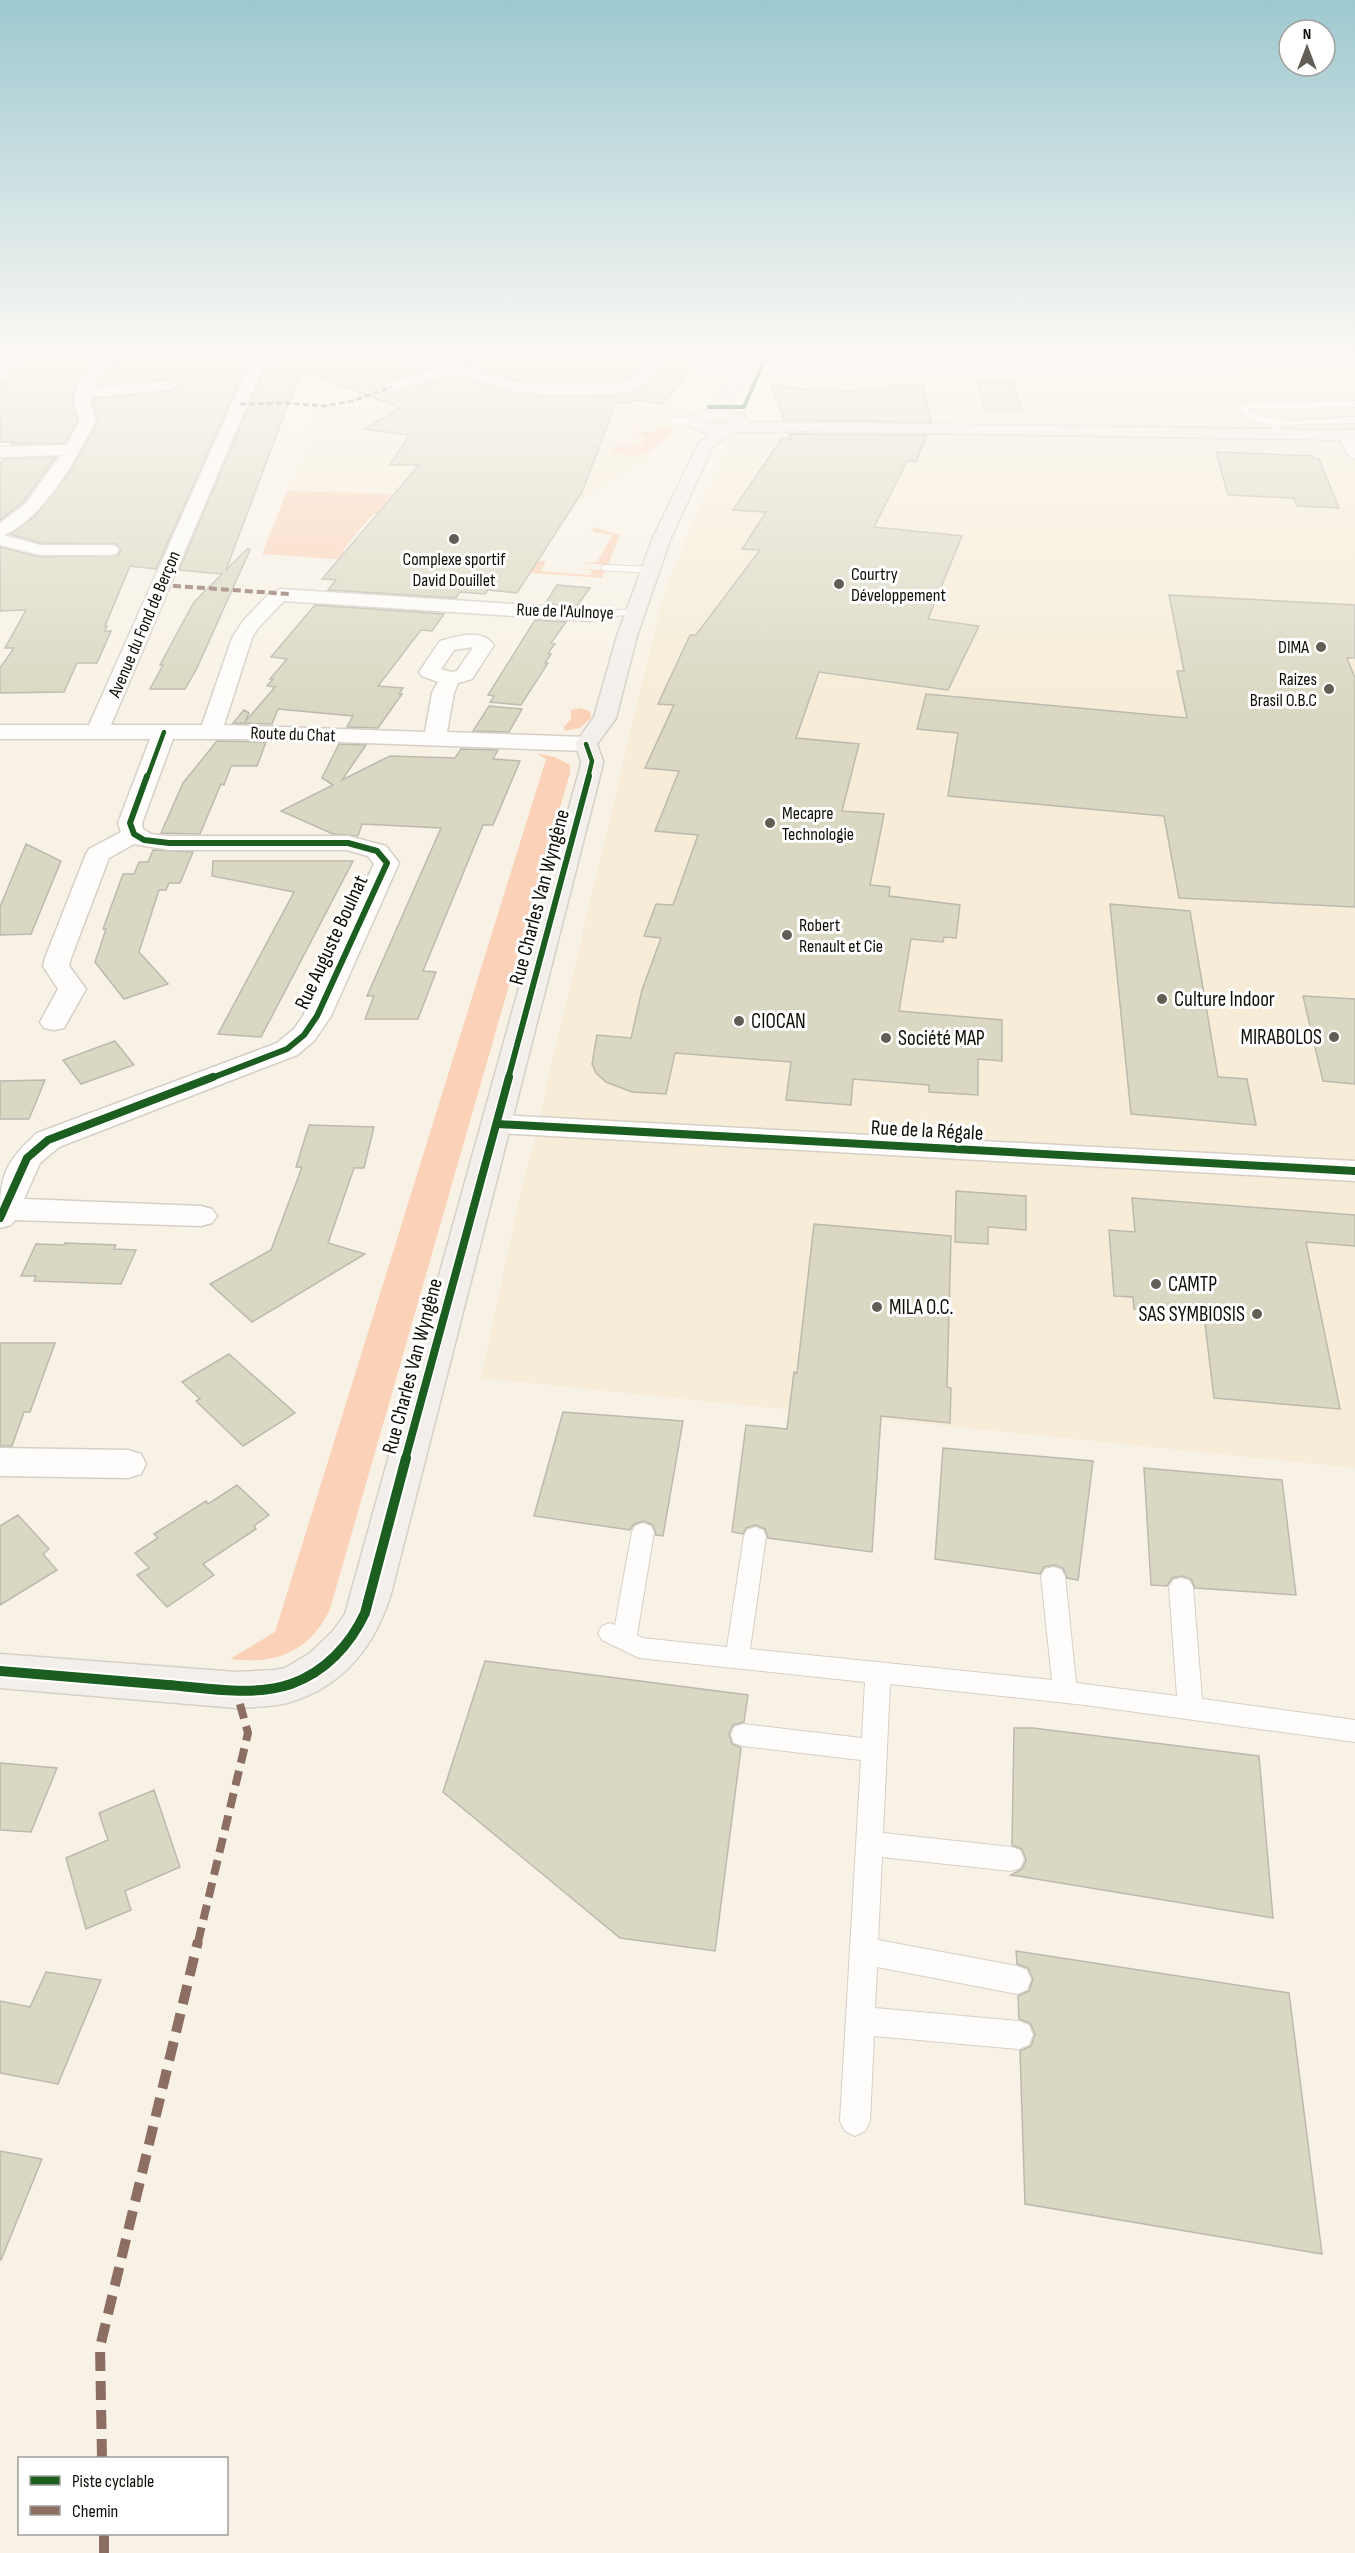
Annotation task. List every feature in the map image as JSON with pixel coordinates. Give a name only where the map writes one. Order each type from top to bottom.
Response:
[{"type":"street","points":[[0,531],[31,508],[58,471]]},
{"type":"street","name":"Avenue du Fond de Berçon","points":[[97,732],[211,471]]},
{"type":"street","points":[[586,744],[605,718],[634,612],[687,471]]},
{"type":"street","points":[[0,540],[40,550],[110,550]]},
{"type":"street","name":"Rue de l'Aulnoye","points":[[211,732],[244,633],[277,597],[289,594],[590,615]]},
{"type":"street","name":"Rue de l'Aulnoye","points":[[450,679],[468,673],[484,645],[476,640],[495,609]]},
{"type":"street","points":[[435,739],[443,693],[450,679],[429,672],[447,645],[476,640]]},
{"type":"street","name":"Route du Chat","points":[[0,732],[211,732],[586,744]]},
{"type":"street","points":[[54,1022],[72,989],[56,966],[58,958],[98,854],[134,835],[130,829],[130,823],[164,732]]},
{"type":"street","name":"Rue Charles Van Wyngène","points":[[0,1671],[236,1690],[289,1684],[321,1667],[339,1654],[358,1627],[369,1600],[398,1484],[497,1125],[591,768],[592,761],[586,744]]},
{"type":"street","name":"Rue Auguste Boulnat","points":[[134,835],[145,841],[169,843],[348,843],[377,851],[387,863],[346,955],[311,1027],[304,1035],[287,1049],[48,1140],[27,1158],[2,1213],[201,1216]]},
{"type":"street","name":"Rue de la Régale","points":[[497,1125],[1355,1171]]},
{"type":"street","points":[[0,1462],[128,1464]]},
{"type":"lane","points":[[606,568],[649,570]]},
{"type":"lane","name":"Rue de l'Aulnoye","points":[[590,615],[634,612]]},
{"type":"lane","points":[[643,1532],[617,1637],[639,1648],[1065,1692],[1355,1731]]},
{"type":"lane","points":[[737,1658],[755,1536]]},
{"type":"lane","points":[[1053,1576],[1065,1692]]},
{"type":"lane","points":[[1181,1587],[1190,1708]]},
{"type":"lane","points":[[855,2121],[878,1672]]},
{"type":"lane","points":[[743,1735],[874,1750]]},
{"type":"lane","points":[[869,1844],[1011,1859]]},
{"type":"lane","points":[[864,1951],[1017,1980]]},
{"type":"lane","points":[[860,2021],[1019,2035]]},
{"type":"shaded area","points":[[295,471],[627,471],[581,501],[287,491]]},
{"type":"shaded area","points":[[715,471],[1355,471],[1355,1468],[481,1378],[520,1195],[662,599]]},
{"type":"shaded area","points":[[287,491],[421,495],[432,517],[373,514],[342,551],[546,561],[541,571],[590,575],[592,571],[577,569],[605,570],[602,578],[262,554]]},
{"type":"shaded area","points":[[593,527],[620,535],[608,565],[581,563],[597,562],[612,535],[596,533],[590,529]]},
{"type":"shaded area","points":[[579,708],[590,711],[591,718],[580,728],[565,731],[564,727],[571,719],[571,710]]},
{"type":"shaded area","points":[[536,753],[555,757],[570,765],[570,773],[330,1609],[312,1636],[289,1652],[262,1660],[230,1659],[275,1632],[546,759]]},
{"type":"building","points":[[0,471],[46,471],[23,502],[0,520]]},
{"type":"building","points":[[70,471],[200,471],[156,569],[130,566],[105,626],[107,626],[105,631],[111,631],[97,663],[77,663],[64,692],[0,693],[0,668],[14,648],[5,648],[26,610],[0,611],[0,547],[40,557],[118,555],[121,550],[116,544],[40,543],[10,534],[34,517]]},
{"type":"building","points":[[221,471],[263,471],[226,570],[248,548],[250,550],[197,668],[185,689],[150,689],[163,665],[160,665],[194,602],[222,574],[179,570]]},
{"type":"building","points":[[414,471],[590,471],[582,492],[517,593],[488,590],[485,594],[460,592],[456,598],[328,590],[336,580],[322,579]]},
{"type":"building","points":[[759,471],[902,471],[874,527],[962,536],[928,619],[979,626],[948,690],[819,672],[796,738],[859,744],[842,811],[884,814],[870,885],[890,887],[889,896],[960,905],[956,938],[944,937],[943,942],[911,939],[899,1011],[1002,1020],[1002,1061],[978,1059],[978,1095],[929,1092],[929,1085],[853,1079],[851,1105],[786,1100],[791,1062],[675,1053],[666,1094],[632,1092],[606,1082],[596,1073],[592,1064],[597,1035],[631,1038],[642,990],[661,938],[644,936],[656,904],[673,905],[698,835],[655,831],[679,771],[645,768],[674,705],[658,704],[690,635],[696,635],[760,550],[742,549],[766,512],[733,510]]},
{"type":"building","points":[[1221,471],[1324,471],[1339,508],[1297,506],[1294,498],[1228,495]]},
{"type":"building","points":[[557,585],[590,588],[577,606],[545,604]]},
{"type":"building","points":[[1169,595],[1355,605],[1355,658],[1347,658],[1355,678],[1355,907],[1179,898],[1164,816],[948,796],[958,733],[917,729],[926,694],[1187,718],[1177,671],[1184,671]]},
{"type":"building","points":[[315,605],[444,614],[432,631],[421,630],[378,686],[403,688],[399,694],[402,694],[378,728],[347,727],[353,716],[278,709],[272,724],[233,723],[244,710],[249,713],[245,722],[275,687],[267,686],[287,659],[271,657]]},
{"type":"building","points":[[535,620],[566,622],[551,643],[555,644],[548,653],[551,654],[545,663],[548,663],[521,705],[490,702],[494,696],[488,695]]},
{"type":"building","points":[[489,706],[522,709],[509,732],[473,731]]},
{"type":"building","points":[[217,741],[266,742],[257,766],[231,766],[200,834],[161,833],[183,783]]},
{"type":"building","points":[[339,744],[366,745],[342,780],[390,756],[455,758],[461,749],[498,750],[493,759],[520,761],[493,825],[483,825],[423,971],[436,972],[418,1019],[365,1019],[374,996],[367,996],[441,828],[362,824],[358,836],[333,834],[281,811],[333,785],[322,778]]},
{"type":"building","points":[[26,844],[61,861],[31,934],[0,935],[0,907]]},
{"type":"building","points":[[153,850],[193,852],[180,883],[169,883],[166,890],[159,890],[139,952],[168,984],[124,999],[95,962],[106,929],[103,929],[123,874],[134,874],[139,862],[148,862]]},
{"type":"building","points":[[213,861],[353,861],[261,1037],[218,1034],[294,892],[212,876]]},
{"type":"building","name":"Culture Indoor","points":[[1110,904],[1190,911],[1218,1077],[1247,1079],[1256,1125],[1131,1114]]},
{"type":"building","name":"MIRABOLOS","points":[[1303,996],[1355,999],[1355,1084],[1323,1081]]},
{"type":"building","points":[[115,1041],[134,1065],[81,1084],[63,1060]]},
{"type":"building","points":[[45,1080],[29,1119],[0,1119],[0,1081]]},
{"type":"building","points":[[309,1125],[374,1127],[364,1168],[354,1168],[328,1243],[365,1254],[252,1322],[210,1284],[271,1250],[302,1167],[296,1167]]},
{"type":"building","points":[[956,1191],[1026,1196],[1026,1230],[988,1227],[988,1244],[955,1242]]},
{"type":"building","name":"SAS SYMBIOSIS","points":[[1132,1198],[1355,1215],[1355,1246],[1306,1242],[1340,1409],[1214,1398],[1204,1315],[1134,1309],[1133,1297],[1114,1296],[1109,1230],[1135,1232]]},
{"type":"building","name":"MILA O.C.","points":[[814,1224],[951,1236],[947,1387],[951,1388],[950,1423],[881,1416],[872,1552],[768,1538],[765,1529],[756,1525],[746,1528],[743,1534],[732,1532],[746,1425],[787,1429],[794,1372],[797,1373]]},
{"type":"building","points":[[65,1243],[116,1245],[114,1249],[136,1250],[121,1284],[34,1281],[36,1276],[21,1276],[36,1244],[64,1245]]},
{"type":"building","points":[[0,1343],[55,1343],[30,1412],[24,1412],[12,1446],[0,1446]]},
{"type":"building","points":[[229,1354],[295,1413],[243,1446],[196,1401],[200,1399],[182,1382]]},
{"type":"building","points":[[563,1412],[683,1421],[663,1536],[656,1535],[653,1525],[644,1521],[634,1524],[630,1530],[534,1516]]},
{"type":"building","points":[[943,1448],[1093,1461],[1078,1580],[1067,1578],[1063,1568],[1054,1565],[1044,1567],[1040,1574],[935,1559]]},
{"type":"building","points":[[1144,1468],[1282,1480],[1296,1595],[1195,1588],[1191,1579],[1182,1576],[1172,1578],[1167,1586],[1151,1585]]},
{"type":"building","points":[[237,1485],[269,1515],[254,1526],[256,1529],[203,1564],[214,1575],[167,1607],[137,1575],[149,1568],[135,1553],[158,1538],[154,1534],[206,1501],[208,1504]]},
{"type":"building","points":[[18,1515],[49,1549],[43,1554],[57,1570],[0,1605],[0,1526]]},
{"type":"building","points":[[485,1661],[748,1695],[744,1722],[733,1725],[729,1734],[732,1744],[741,1748],[715,1951],[620,1938],[443,1792]]},
{"type":"building","points":[[1014,1728],[1033,1728],[1259,1756],[1273,1918],[1011,1875],[1022,1869],[1026,1860],[1022,1849],[1012,1845]]},
{"type":"building","points":[[0,1763],[57,1768],[31,1832],[0,1830]]},
{"type":"building","points":[[154,1790],[180,1867],[125,1891],[131,1910],[86,1929],[66,1858],[108,1840],[99,1813]]},
{"type":"building","points":[[1016,1951],[1289,1993],[1322,2254],[1025,2204],[1020,2051],[1031,2046],[1035,2034],[1030,2023],[1019,2019],[1018,1996],[1029,1991],[1033,1979],[1028,1968],[1017,1964]]},
{"type":"building","points":[[46,1972],[101,1980],[58,2084],[0,2073],[0,2001],[30,2007]]},
{"type":"building","points":[[0,2151],[42,2159],[1,2260],[0,2260]]},
{"type":"marked path","points":[[161,585],[289,594]]},
{"type":"marked path","points":[[102,2457],[100,2347],[248,1733],[236,1690]]},
{"type":"marked path","points":[[104,2535],[104,2553]]},
{"type":"cycle path","points":[[0,1218],[27,1158],[48,1140],[287,1049],[304,1035],[317,1016],[387,863],[377,851],[348,843],[169,843],[144,840],[138,837],[131,829],[130,823],[164,732]]},
{"type":"cycle path","points":[[0,1671],[236,1690],[269,1688],[288,1685],[316,1671],[333,1658],[353,1635],[365,1613],[373,1590],[591,768],[592,761],[586,744]]},
{"type":"cycle path","points":[[497,1124],[1355,1171]]},
{"type":"place","name":"Complexe sportif David Douillet","points":[[454,539]]},
{"type":"place","name":"Courtry Développement","points":[[839,584]]},
{"type":"place","name":"DIMA","points":[[1321,647]]},
{"type":"place","name":"Raizes Brasil O.B.C","points":[[1329,689]]},
{"type":"place","name":"Mecapre Technologie","points":[[770,823]]},
{"type":"place","name":"Robert Renault et Cie","points":[[787,935]]},
{"type":"place","name":"Culture Indoor","points":[[1162,999]]},
{"type":"place","name":"CIOCAN","points":[[739,1021]]},
{"type":"place","name":"MIRABOLOS","points":[[1334,1037]]},
{"type":"place","name":"Société MAP","points":[[886,1038]]},
{"type":"place","name":"CAMTP","points":[[1156,1284]]},
{"type":"place","name":"MILA O.C.","points":[[877,1307]]},
{"type":"place","name":"SAS SYMBIOSIS","points":[[1257,1314]]}]
